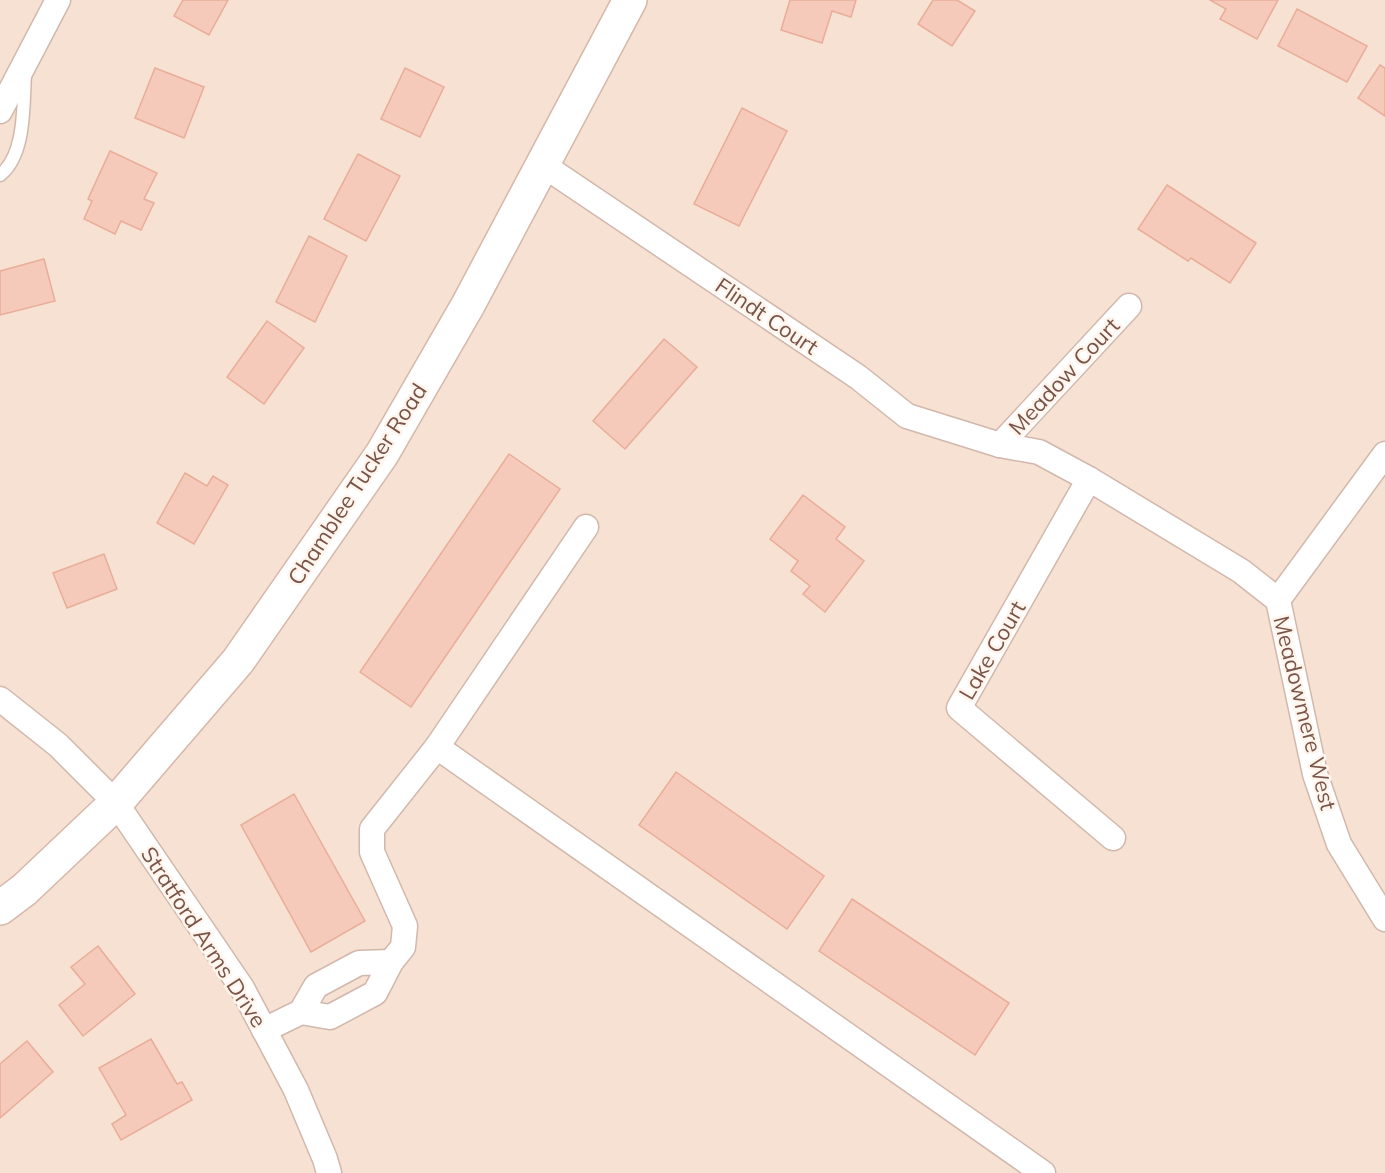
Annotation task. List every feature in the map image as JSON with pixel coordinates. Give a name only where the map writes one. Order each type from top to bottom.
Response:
[{"type":"main road","name":"Chamblee Tucker Road","points":[[0,908],[24,890],[116,803],[238,661],[382,454],[468,305],[630,0]]},
{"type":"street","points":[[0,111],[58,0]]},
{"type":"street","name":"Flindt Court","points":[[543,165],[858,377],[907,416],[1000,445],[1039,452],[1089,479],[1240,571],[1278,600]]},
{"type":"street","name":"Meadow Court","points":[[1000,445],[1129,306]]},
{"type":"street","points":[[1278,600],[1385,454]]},
{"type":"street","name":"Lake Court","points":[[1089,479],[958,708],[1113,838]]},
{"type":"street","points":[[301,1012],[330,1017],[375,993],[391,962],[403,947],[405,926],[372,852],[372,829],[437,747],[586,528]]},
{"type":"street","name":"Meadowmere West","points":[[1278,600],[1315,774],[1339,844],[1385,919]]},
{"type":"street","name":"Stratford Arms Drive","points":[[0,699],[58,746],[116,803],[242,988],[296,1090],[325,1159],[328,1173]]},
{"type":"street","points":[[437,747],[1043,1173]]},
{"type":"street","points":[[264,1030],[301,1012],[316,986],[338,974],[359,963],[391,962]]},
{"type":"street","points":[[338,974],[353,1004]]},
{"type":"lane","points":[[0,175],[16,152],[22,123],[26,62]]},
{"type":"shaded area","points":[[0,0],[1385,0],[1385,1173],[0,1173]]},
{"type":"building","points":[[183,0],[228,0],[209,35],[174,16]]},
{"type":"building","points":[[790,0],[856,0],[851,17],[832,11],[822,43],[781,30]]},
{"type":"building","points":[[933,0],[957,0],[975,11],[952,46],[918,24]]},
{"type":"building","points":[[1210,0],[1278,0],[1257,39],[1220,19],[1226,9]]},
{"type":"building","points":[[1297,9],[1367,46],[1347,82],[1278,46]]},
{"type":"building","points":[[1380,65],[1385,68],[1385,116],[1358,98]]},
{"type":"building","points":[[155,68],[204,87],[184,138],[135,118]]},
{"type":"building","points":[[405,68],[444,87],[420,137],[381,119]]},
{"type":"building","points":[[742,108],[787,131],[739,226],[694,204]]},
{"type":"building","points":[[110,151],[157,173],[144,199],[154,203],[141,230],[121,221],[115,234],[84,219],[92,201],[88,199]]},
{"type":"building","points":[[358,154],[400,176],[366,241],[324,219]]},
{"type":"building","points":[[1167,185],[1256,243],[1230,283],[1191,258],[1188,261],[1138,229]]},
{"type":"building","points":[[309,236],[347,256],[315,322],[276,302]]},
{"type":"building","points":[[44,259],[55,301],[0,315],[0,271]]},
{"type":"building","points":[[267,321],[304,348],[264,404],[227,377]]},
{"type":"building","points":[[664,339],[697,367],[625,449],[593,421]]},
{"type":"building","points":[[509,454],[560,489],[411,707],[360,672]]},
{"type":"building","points":[[185,473],[207,486],[213,476],[228,485],[194,544],[157,523]]},
{"type":"building","points":[[803,495],[845,527],[836,539],[864,561],[825,612],[803,594],[810,586],[791,571],[798,561],[770,539]]},
{"type":"building","points":[[104,554],[117,589],[67,608],[53,573]]},
{"type":"building","points":[[676,772],[824,876],[787,929],[639,825]]},
{"type":"building","points":[[294,794],[365,921],[311,952],[241,825]]},
{"type":"building","points":[[852,899],[1009,1003],[975,1055],[819,951]]},
{"type":"building","points":[[98,946],[135,994],[83,1036],[59,1005],[85,984],[71,967]]},
{"type":"building","points":[[151,1039],[177,1084],[182,1082],[192,1100],[121,1140],[112,1124],[126,1115],[99,1068]]},
{"type":"building","points":[[27,1041],[53,1072],[0,1118],[0,1064]]}]
